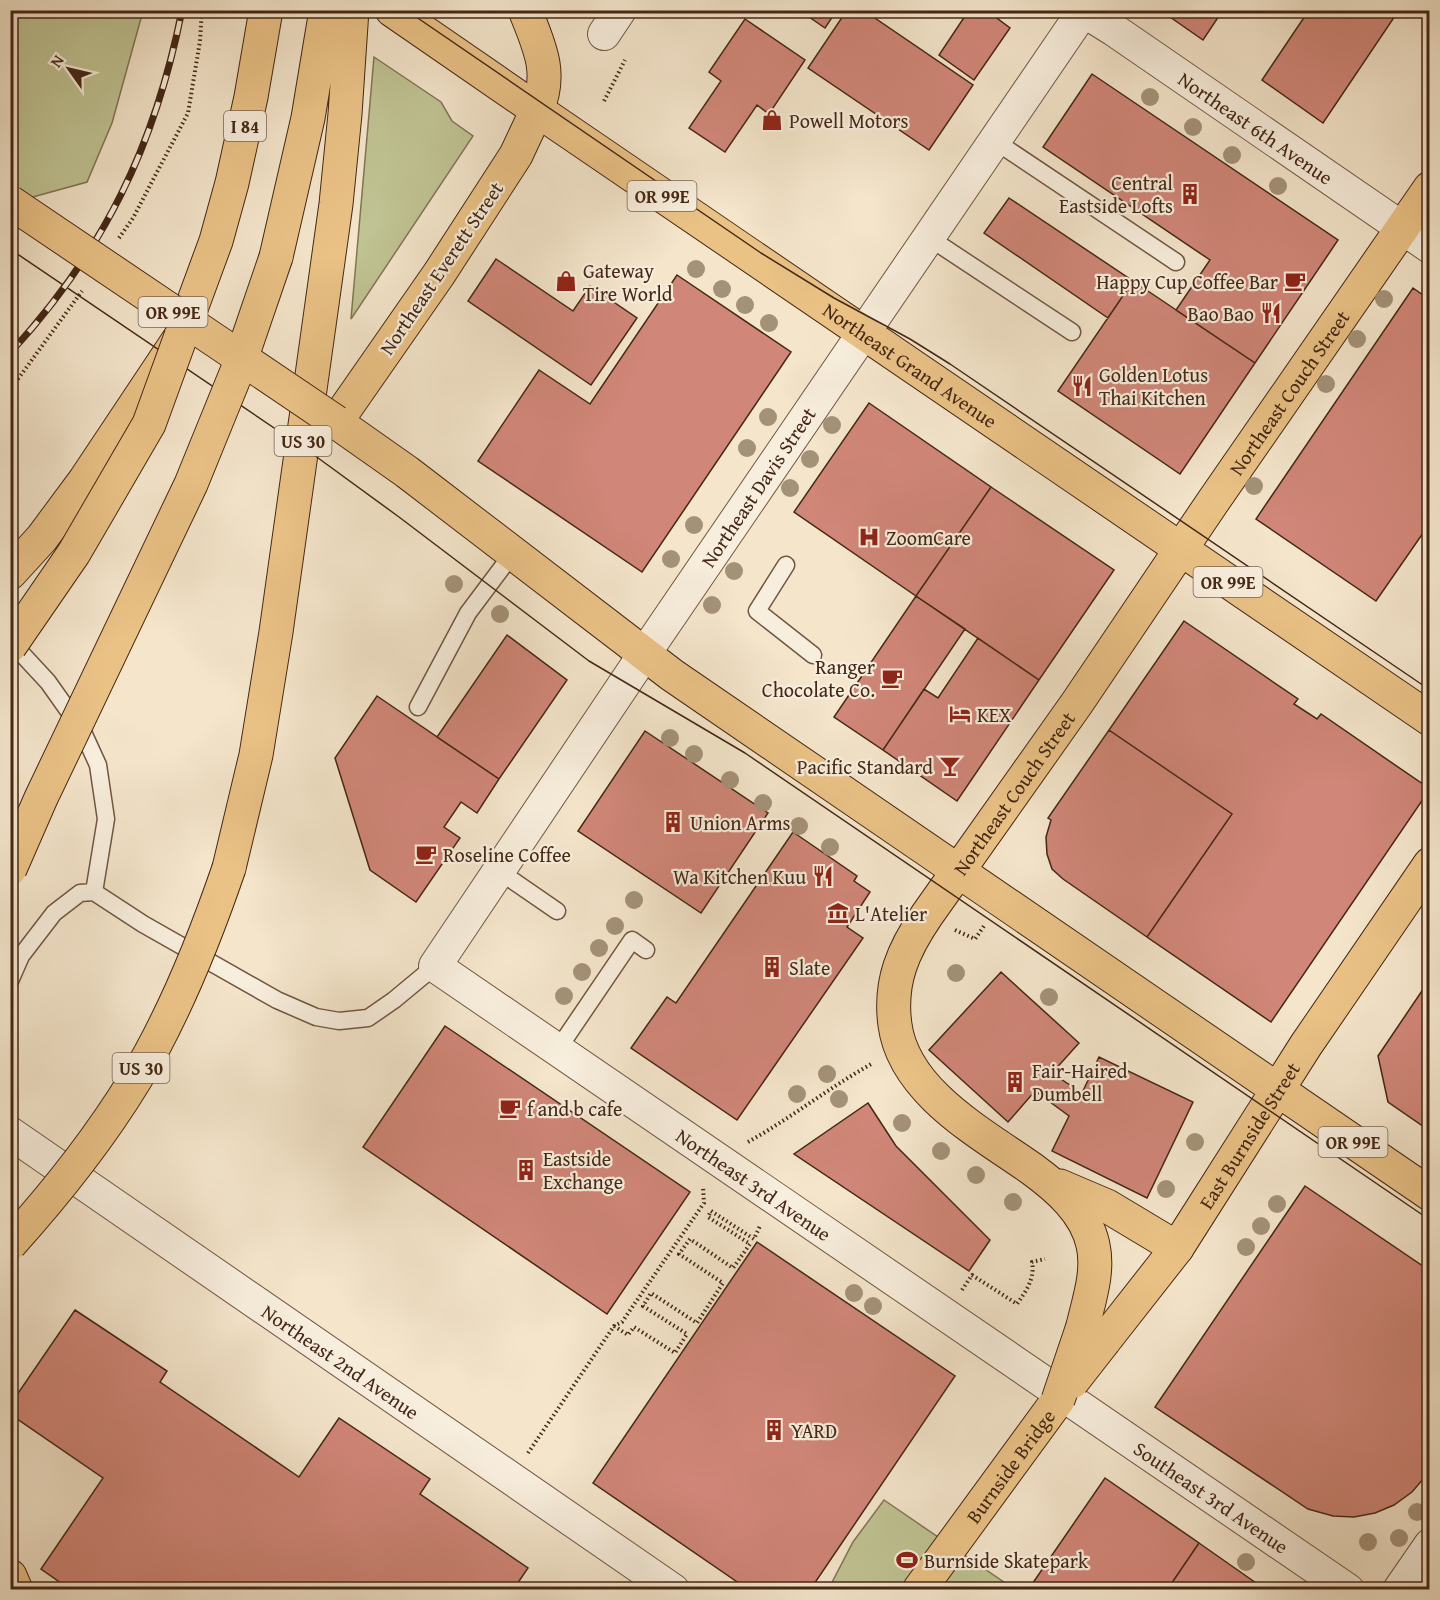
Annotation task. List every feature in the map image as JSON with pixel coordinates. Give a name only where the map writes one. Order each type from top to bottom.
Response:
[{"type":"main road","name":"I 84","points":[[181,336],[216,241],[232,183],[251,97],[266,10]]},
{"type":"main road","points":[[10,869],[41,798],[191,484],[237,371],[276,257],[308,118],[326,10]]},
{"type":"main road","name":"US 30","points":[[10,1244],[69,1174],[135,1080],[187,978],[230,868],[256,755],[276,632],[336,204],[352,10]]},
{"type":"main road","name":"Northeast Grand Avenue","points":[[392,10],[1430,719]]},
{"type":"main road","name":"Northeast Everett Street","points":[[336,422],[439,274],[516,155],[537,110],[545,84],[544,68],[541,51],[525,10]]},
{"type":"main road","name":"Northeast Couch Street","points":[[1066,1401],[1094,1333],[1094,1247],[1082,1218],[1067,1198],[1050,1182],[950,1110],[924,1088],[907,1062],[896,1034],[893,1008],[896,975],[907,947],[918,928],[1077,703],[1180,549],[1430,188]]},
{"type":"main road","name":"OR 99E","points":[[10,202],[407,472],[672,675],[1430,1194]]},
{"type":"main road","points":[[10,573],[42,538],[85,480],[181,336]]},
{"type":"main road","points":[[10,644],[74,553],[149,424],[181,336]]},
{"type":"main road","name":"East Burnside Street","points":[[1094,1333],[1177,1248],[1306,1045],[1430,864]]},
{"type":"main road","points":[[1050,1182],[1107,1206],[1177,1248]]},
{"type":"main road","name":"Burnside Bridge","points":[[919,1590],[1066,1401]]},
{"type":"main road","points":[[10,1576],[16,1590]]},
{"type":"street","name":"Northeast Davis Street","points":[[435,966],[645,653],[1083,11]]},
{"type":"street","name":"Northeast 6th Avenue","points":[[1083,11],[1430,247]]},
{"type":"street","name":"Northeast 3rd Avenue","points":[[435,966],[718,1158],[1066,1401]]},
{"type":"street","name":"Northeast 2nd Avenue","points":[[10,1133],[673,1590]]},
{"type":"street","name":"Southeast 3rd Avenue","points":[[1066,1401],[1348,1590]]},
{"type":"street","points":[[1399,1590],[1430,1545]]},
{"type":"lane","points":[[995,141],[1176,262]]},
{"type":"lane","points":[[928,237],[1072,333]]},
{"type":"lane","points":[[418,707],[468,613],[513,553]]},
{"type":"lane","points":[[786,565],[757,610],[813,655]]},
{"type":"lane","points":[[10,644],[48,682],[82,730],[98,765],[106,819],[94,892]]},
{"type":"lane","points":[[498,871],[557,910]]},
{"type":"lane","points":[[10,981],[21,956],[54,913],[80,893],[94,892],[143,924],[277,1000],[316,1017],[339,1021],[368,1018],[435,966]]},
{"type":"lane","points":[[558,1049],[632,940],[646,950]]},
{"type":"path","points":[[112,247],[133,218],[188,113],[200,41],[202,10]]},
{"type":"path","points":[[10,390],[86,286]]},
{"type":"path","points":[[954,930],[975,939],[985,925]]},
{"type":"path","points":[[718,1158],[778,1125],[840,1081],[900,1048]]},
{"type":"path","points":[[511,1478],[614,1326],[622,1322],[704,1203]]},
{"type":"path","points":[[683,1234],[733,1268],[750,1244],[708,1216],[711,1211],[754,1239]]},
{"type":"path","points":[[680,1254],[690,1239]]},
{"type":"path","points":[[645,1289],[697,1323],[723,1283],[672,1249]]},
{"type":"path","points":[[972,1275],[1017,1304],[1031,1280],[1032,1262],[1046,1259]]},
{"type":"path","points":[[643,1306],[651,1293]]},
{"type":"path","points":[[614,1326],[628,1335],[634,1327],[675,1353],[687,1334],[636,1302]]},
{"type":"green space","points":[[11,11],[143,11],[112,123],[87,182],[11,203]]},
{"type":"green space","points":[[374,57],[441,102],[452,121],[473,136],[351,319]]},
{"type":"green space","name":"Burnside Skatepark","points":[[884,1500],[1014,1589],[828,1590],[853,1542]]},
{"type":"building","points":[[799,10],[837,10],[825,28]]},
{"type":"building","points":[[847,10],[863,10],[973,85],[929,150],[808,68]]},
{"type":"building","points":[[969,10],[986,10],[1010,28],[974,80],[939,55]]},
{"type":"building","points":[[1160,10],[1223,10],[1203,40]]},
{"type":"building","points":[[1309,10],[1399,10],[1323,123],[1262,80]]},
{"type":"building","points":[[745,19],[805,60],[769,114],[757,105],[725,152],[689,128],[721,81],[709,72]]},
{"type":"building","name":"Central Eastside Lofts","points":[[1092,74],[1338,240],[1255,363],[1176,310],[1210,260],[1043,147]]},
{"type":"building","points":[[1009,198],[1133,281],[1108,318],[984,233]]},
{"type":"building","points":[[496,259],[573,311],[590,286],[637,318],[591,385],[468,301]]},
{"type":"building","points":[[677,275],[791,352],[642,572],[478,461],[539,370],[590,404]]},
{"type":"building","points":[[1133,281],[1255,363],[1180,474],[1058,391]]},
{"type":"building","points":[[1413,288],[1430,300],[1430,523],[1376,601],[1256,519]]},
{"type":"building","points":[[869,403],[991,487],[916,596],[794,512]]},
{"type":"building","points":[[991,487],[1114,570],[1039,680],[916,596]]},
{"type":"building","points":[[916,596],[965,629],[883,750],[834,717]]},
{"type":"building","points":[[1184,621],[1298,699],[1294,704],[1317,719],[1321,714],[1430,789],[1271,1022],[1147,937],[1232,814],[1109,730]]},
{"type":"building","points":[[507,635],[567,680],[499,779],[437,737]]},
{"type":"building","points":[[978,638],[1039,680],[957,801],[883,750],[924,689],[938,698]]},
{"type":"building","points":[[377,696],[499,779],[477,813],[461,802],[444,827],[460,838],[416,902],[370,870],[335,758]]},
{"type":"building","points":[[1109,730],[1232,814],[1147,937],[1063,879],[1052,869],[1047,854],[1046,837],[1051,820],[1048,818]]},
{"type":"building","name":"Union Arms","points":[[645,731],[768,813],[701,913],[578,831]]},
{"type":"building","name":"Slate","points":[[793,832],[857,876],[854,881],[870,892],[847,927],[863,938],[737,1120],[631,1048],[667,997],[676,1003]]},
{"type":"building","name":"Fair-Haired Dumbell","points":[[1001,972],[1079,1043],[1052,1073],[1082,1093],[1099,1057],[1193,1102],[1147,1198],[1052,1151],[1069,1116],[1035,1091],[1008,1122],[929,1050]]},
{"type":"building","points":[[1430,979],[1430,1131],[1388,1102],[1378,1056]]},
{"type":"building","name":"Eastside Exchange","points":[[445,1026],[690,1192],[607,1314],[363,1147]]},
{"type":"building","points":[[868,1103],[896,1146],[990,1240],[969,1271],[794,1154]]},
{"type":"building","points":[[1305,1186],[1430,1271],[1430,1471],[1412,1492],[1394,1505],[1375,1513],[1354,1517],[1333,1516],[1308,1509],[1155,1407]]},
{"type":"building","name":"YARD","points":[[757,1242],[955,1376],[810,1590],[749,1590],[593,1483]]},
{"type":"building","points":[[75,1310],[167,1371],[160,1382],[299,1477],[339,1418],[430,1479],[420,1494],[528,1568],[513,1590],[71,1590],[41,1569],[103,1478],[10,1414],[10,1405]]},
{"type":"building","points":[[1105,1478],[1199,1543],[1167,1590],[1028,1590]]},
{"type":"building","points":[[1199,1543],[1266,1590],[1167,1590]]},
{"type":"tram line","points":[[406,10],[761,253],[834,298],[910,339],[950,364],[1430,690]]},
{"type":"tram line","points":[[10,249],[314,455],[589,661],[745,753],[1430,1220]]},
{"type":"railway","points":[[10,353],[73,276],[99,236],[121,194],[157,107],[171,60],[182,10]]},
{"type":"place","name":"Powell Motors","points":[[772,120]]},
{"type":"place","name":"Central Eastside Lofts","points":[[1190,194]]},
{"type":"place","name":"Gateway Tire World","points":[[566,281]]},
{"type":"place","name":"Happy Cup Coffee Bar","points":[[1295,281]]},
{"type":"place","name":"Bao Bao","points":[[1271,313]]},
{"type":"place","name":"Golden Lotus Thai Kitchen","points":[[1082,386]]},
{"type":"place","name":"ZoomCare","points":[[869,537]]},
{"type":"place","name":"Ranger Chocolate Co.","points":[[892,678]]},
{"type":"place","name":"KEX","points":[[960,714]]},
{"type":"place","name":"Pacific Standard","points":[[950,766]]},
{"type":"place","name":"Union Arms","points":[[673,822]]},
{"type":"place","name":"Roseline Coffee","points":[[426,854]]},
{"type":"place","name":"Wa Kitchen Kuu","points":[[823,876]]},
{"type":"place","name":"L'Atelier","points":[[838,913]]},
{"type":"place","name":"Slate","points":[[772,967]]},
{"type":"place","name":"Fair-Haired Dumbell","points":[[1015,1082]]},
{"type":"place","name":"f and b cafe","points":[[510,1108]]},
{"type":"place","name":"Eastside Exchange","points":[[526,1170]]},
{"type":"place","name":"YARD","points":[[774,1430]]},
{"type":"place","name":"Burnside Skatepark","points":[[907,1560]]}]
